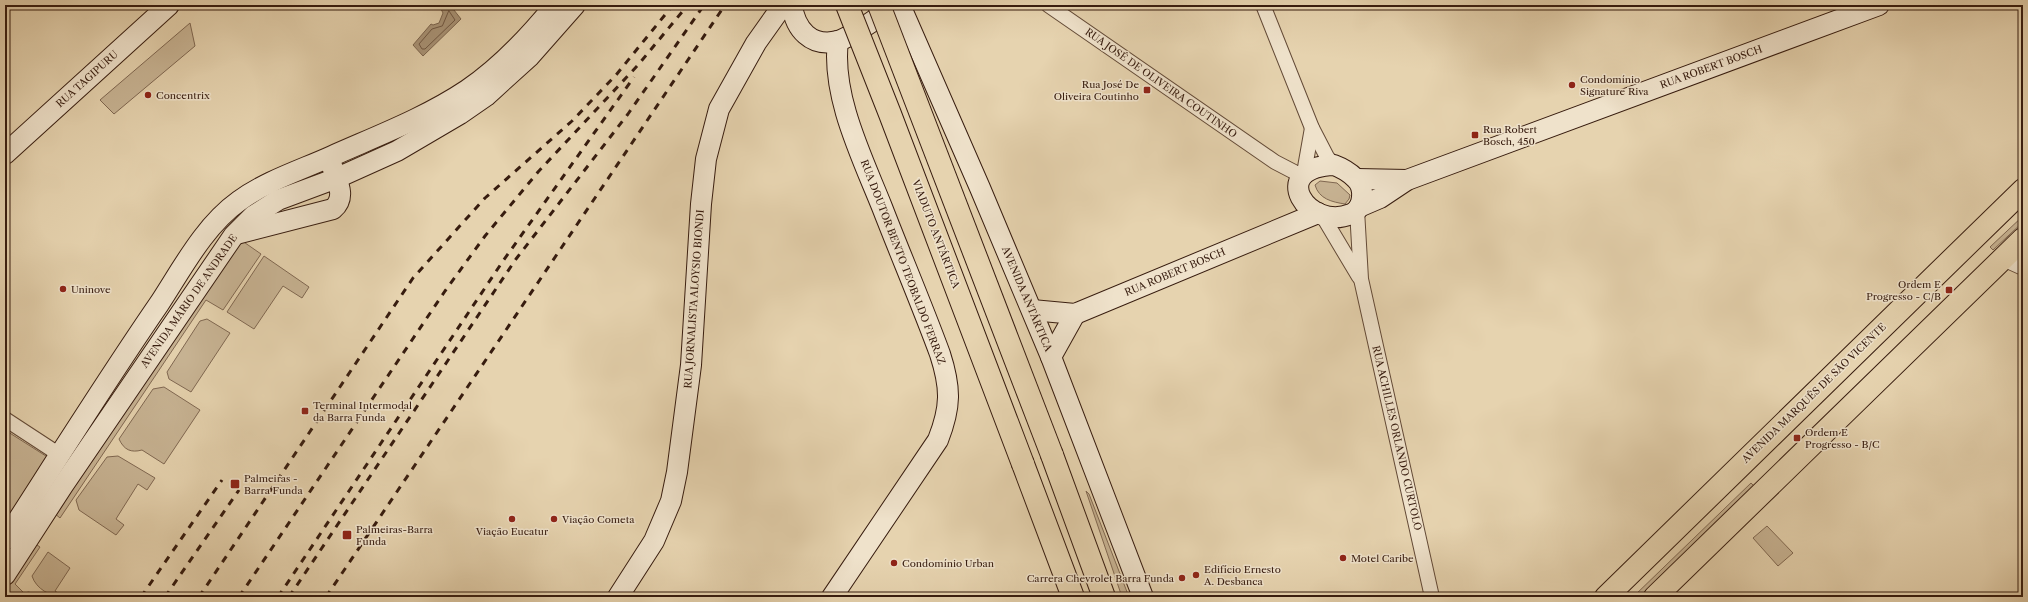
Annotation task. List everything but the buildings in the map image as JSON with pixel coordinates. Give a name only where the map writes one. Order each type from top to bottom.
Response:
[{"type":"main road","name":"VIADUTO ANTÁRTICA","points":[[847,5],[890,114],[1073,597]]},
{"type":"main road","points":[[879,5],[1052,455],[1104,597]]},
{"type":"main road","name":"AVENIDA MARQUÊS DE SÃO VICENTE","points":[[1606,597],[2023,190]]},
{"type":"main road","points":[[1655,597],[2023,239]]},
{"type":"street","name":"RUA TAGIPURU","points":[[5,154],[169,5]]},
{"type":"street","points":[[5,540],[198,245],[222,214],[240,200],[271,183],[431,111],[468,89],[513,52],[555,5]]},
{"type":"street","name":"AVENIDA MÁRIO DE ANDRADE","points":[[5,575],[64,484],[234,235],[254,216],[278,200],[337,178],[397,151],[460,114],[486,96],[530,56],[575,5]]},
{"type":"street","name":"RUA JORNALISTA ALOYSIO BIONDI","points":[[618,597],[654,541],[671,501],[676,479],[691,365],[701,204],[706,159],[719,109],[756,43],[783,5]]},
{"type":"street","points":[[792,5],[794,18],[800,30],[811,38],[823,42],[838,41],[897,5]]},
{"type":"street","name":"AVENIDA ANTÁRTICA","points":[[900,5],[1032,310],[1143,597]]},
{"type":"street","name":"RUA JOSÉ DE OLIVEIRA COUTINHO","points":[[1048,5],[1275,162],[1301,178]]},
{"type":"street","points":[[1263,5],[1312,128],[1327,157],[1334,165],[1357,179],[1362,198],[1358,209],[1342,218],[1331,218],[1315,211],[1301,199],[1301,178],[1312,128]]},
{"type":"street","name":"RUA ROBERT BOSCH","points":[[1358,209],[1380,198],[1407,180],[1879,5]]},
{"type":"street","name":"RUA DOUTOR BENTO TEOBALDO FERRAZ","points":[[832,597],[938,440],[947,419],[950,399],[948,378],[940,354],[864,162],[842,99],[836,57],[838,41]]},
{"type":"street","points":[[234,235],[333,209],[341,198],[341,191],[329,157]]},
{"type":"street","points":[[1301,178],[1322,166],[1334,165]]},
{"type":"street","name":"RUA ROBERT BOSCH","points":[[1357,179],[1407,180]]},
{"type":"street","name":"RUA ACHILLES ORLANDO CURTOLO","points":[[1358,209],[1361,279],[1432,597]]},
{"type":"street","name":"RUA ROBERT BOSCH","points":[[1032,310],[1075,314],[1274,230],[1315,211]]},
{"type":"street","name":"RUA ACHILLES ORLANDO CURTOLO","points":[[1315,211],[1361,279]]},
{"type":"street","points":[[2002,259],[2023,268]]},
{"type":"street","points":[[1051,357],[1075,314]]},
{"type":"street","points":[[5,419],[60,454]]},
{"type":"shaded area","points":[[190,23],[195,46],[114,114],[100,100]]},
{"type":"shaded area","points":[[1320,181],[1337,183],[1350,195],[1349,199],[1345,204],[1323,197],[1315,185]]},
{"type":"shaded area","points":[[2023,216],[2023,222],[1993,250],[1990,247]]},
{"type":"shaded area","points":[[238,238],[261,254],[223,310],[206,300],[60,518],[54,513]]},
{"type":"shaded area","points":[[264,256],[309,287],[302,298],[283,286],[254,329],[227,312]]},
{"type":"shaded area","points":[[207,319],[230,333],[191,392],[169,379],[167,372],[200,321]]},
{"type":"shaded area","points":[[164,387],[200,410],[164,464],[142,450],[128,450],[123,446],[119,439],[153,389]]},
{"type":"shaded area","points":[[5,430],[49,458],[5,526]]},
{"type":"shaded area","points":[[118,456],[155,478],[147,490],[138,484],[116,519],[124,525],[116,535],[79,510],[76,500],[107,457]]},
{"type":"shaded area","points":[[1751,483],[1754,486],[1639,597],[1633,597]]},
{"type":"shaded area","points":[[1086,491],[1089,494],[1129,597],[1122,597]]},
{"type":"shaded area","points":[[1767,526],[1793,553],[1778,566],[1753,538]]},
{"type":"shaded area","points":[[34,543],[40,547],[15,584],[24,593],[29,592],[37,597],[6,597],[5,587]]},
{"type":"shaded area","points":[[48,552],[70,568],[55,591],[64,597],[49,594],[37,585],[32,576]]},
{"type":"water","points":[[445,5],[450,5],[461,19],[423,56],[413,45],[431,24],[433,25],[439,23],[443,13],[441,9]]},
{"type":"railway","points":[[199,597],[413,278],[485,198],[572,121],[616,75],[673,5]]},
{"type":"railway","points":[[289,597],[516,259],[628,114],[704,5]]},
{"type":"railway","points":[[326,597],[725,5]]},
{"type":"railway","points":[[239,597],[445,291],[485,236],[538,172],[638,65],[687,6]]},
{"type":"railway","points":[[278,597],[503,261],[634,77]]},
{"type":"railway","points":[[141,597],[222,480]]},
{"type":"railway","points":[[165,597],[239,490]]},
{"type":"place","name":"Condomínio Signature Riva","points":[[1572,85]]},
{"type":"place","name":"Rua José De Oliveira Coutinho","points":[[1147,90]]},
{"type":"place","name":"Concentrix","points":[[148,95]]},
{"type":"place","name":"Rua Robert Bosch, 450","points":[[1475,135]]},
{"type":"place","name":"Uninove","points":[[63,289]]},
{"type":"place","name":"Ordem E Progresso - C/B","points":[[1949,290]]},
{"type":"place","name":"Terminal Intermodal da Barra Funda","points":[[305,411]]},
{"type":"place","name":"Ordem E Progresso - B/C","points":[[1797,438]]},
{"type":"place","name":"Palmeiras - Barra Funda","points":[[235,484]]},
{"type":"place","name":"Viação Eucatur","points":[[512,519]]},
{"type":"place","name":"Viação Cometa","points":[[554,519]]},
{"type":"place","name":"Palmeiras-Barra Funda","points":[[347,535]]},
{"type":"place","name":"Motel Caribe","points":[[1343,558]]},
{"type":"place","name":"Condomínio Urban","points":[[894,563]]},
{"type":"place","name":"Edifício Ernesto A. Desbanca","points":[[1196,575]]},
{"type":"place","name":"Carrera Chevrolet Barra Funda","points":[[1182,578]]}]
